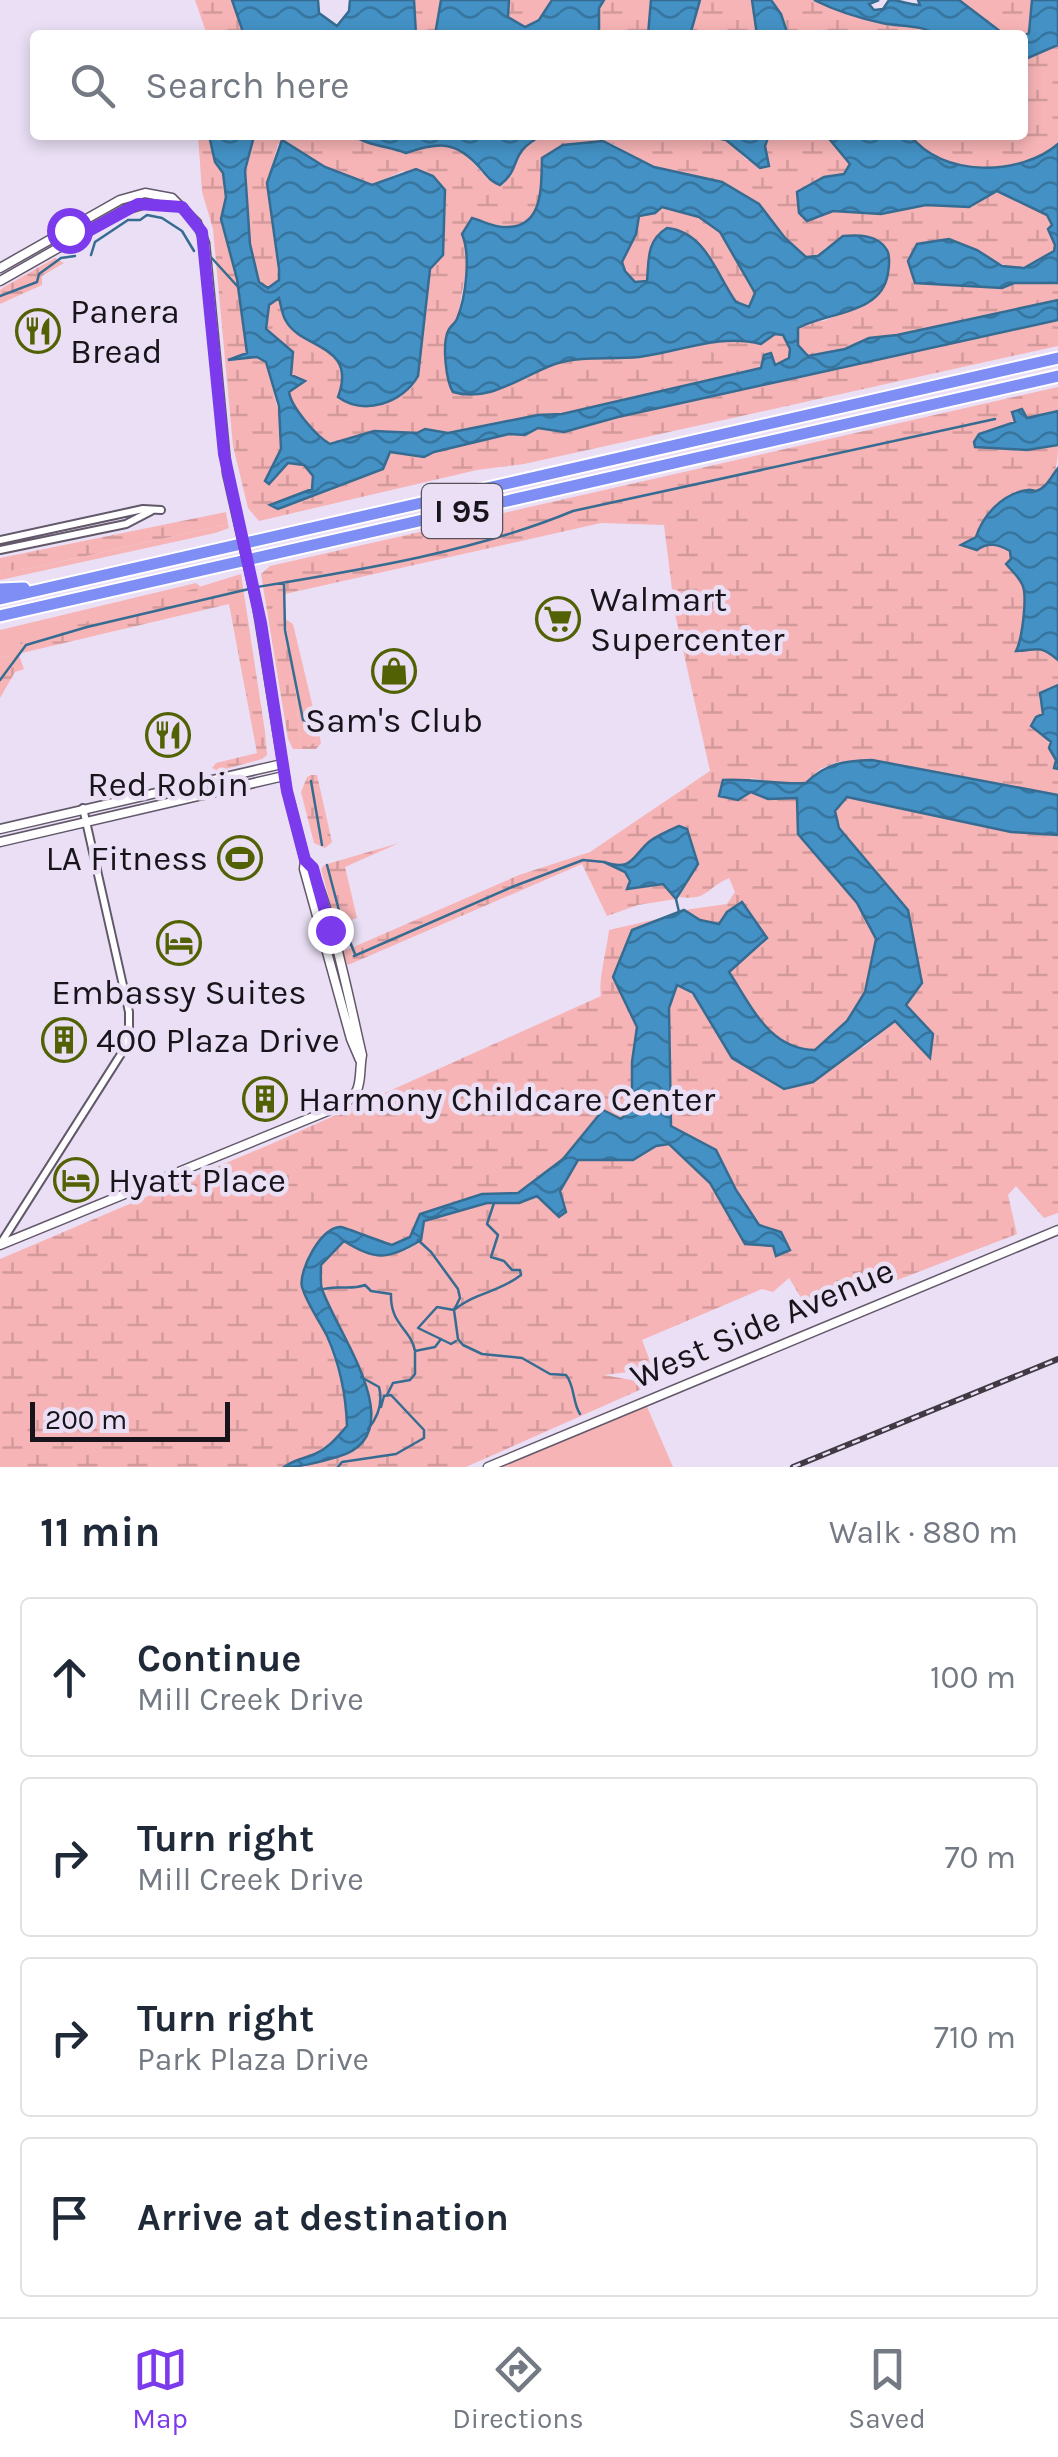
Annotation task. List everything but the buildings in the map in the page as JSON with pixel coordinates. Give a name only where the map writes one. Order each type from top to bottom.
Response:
[{"type":"highway","name":"I 95","points":[[0,599],[1058,358]]},
{"type":"highway","name":"I 95","points":[[0,616],[1058,376]]},
{"type":"highway","points":[[0,590],[48,588]]},
{"type":"street","points":[[0,268],[134,195],[162,195],[182,207],[197,223],[204,243],[227,473],[257,605],[284,776],[305,860],[313,868],[362,1055],[359,1090],[350,1100],[0,1245]]},
{"type":"street","points":[[0,280],[138,204],[182,207]]},
{"type":"street","points":[[69,230],[72,240]]},
{"type":"street","points":[[0,540],[143,509],[157,510],[126,524],[0,550]]},
{"type":"street","points":[[0,829],[282,764]]},
{"type":"street","points":[[0,842],[284,776]]},
{"type":"street","points":[[0,1245],[129,1036],[130,1012],[83,808]]},
{"type":"street","name":"West Side Avenue","points":[[488,1467],[1058,1230]]},
{"type":"green space","points":[[195,0],[232,0],[242,30],[205,30]]},
{"type":"green space","points":[[414,0],[441,0],[436,30],[416,30]]},
{"type":"green space","points":[[509,0],[552,0],[539,20],[525,27],[507,17]]},
{"type":"green space","points":[[604,0],[651,0],[648,30],[599,30],[599,8]]},
{"type":"green space","points":[[700,0],[752,0],[756,30],[691,30]]},
{"type":"green space","points":[[771,0],[814,0],[842,13],[930,30],[786,30]]},
{"type":"green space","points":[[959,0],[1032,0],[1029,34],[1028,30],[996,30]]},
{"type":"green space","points":[[1058,45],[1058,144],[1024,162],[982,168],[941,159],[915,140],[1028,140],[1028,58]]},
{"type":"green space","points":[[198,140],[210,140],[215,162],[223,173],[226,197],[221,219],[237,279],[247,354],[230,360],[257,357],[266,363],[281,434],[269,484],[288,463],[304,465],[313,475],[312,488],[271,504],[278,509],[390,452],[424,457],[509,434],[524,435],[538,428],[564,432],[1058,320],[1058,346],[524,464],[477,470],[259,521],[248,508],[233,446],[213,229],[202,192]]},
{"type":"green space","points":[[253,140],[360,140],[406,153],[448,145],[463,152],[490,181],[511,176],[521,151],[535,140],[726,140],[747,160],[768,159],[767,140],[830,140],[850,164],[844,173],[807,185],[817,219],[833,211],[881,214],[926,205],[968,207],[997,191],[1047,215],[1054,251],[1016,267],[999,263],[977,250],[949,284],[1002,288],[1014,283],[1058,283],[1058,300],[869,338],[845,349],[808,357],[797,345],[798,328],[812,320],[824,321],[878,296],[826,247],[818,256],[806,257],[785,238],[759,204],[722,182],[654,167],[611,143],[542,158],[541,201],[528,221],[503,226],[477,219],[465,227],[462,233],[468,248],[467,265],[457,321],[446,346],[449,377],[496,391],[532,373],[572,360],[646,356],[720,342],[761,344],[775,334],[782,335],[790,349],[789,358],[775,365],[771,354],[764,356],[761,368],[561,414],[448,433],[425,429],[417,433],[374,431],[331,444],[305,421],[290,398],[288,392],[300,386],[291,375],[293,352],[266,329],[269,305],[279,297],[284,318],[293,329],[334,357],[342,380],[338,397],[427,287],[430,269],[443,255],[445,190],[403,171],[372,185],[325,167],[288,142],[278,144],[267,183],[279,280],[268,288],[259,282],[250,244],[245,169]]},
{"type":"green space","points":[[662,207],[699,217],[720,232],[755,293],[750,307],[736,303],[699,242],[677,229],[650,249],[647,281],[635,282],[625,271],[622,262],[636,234],[639,215],[655,213]]},
{"type":"green space","points":[[55,258],[64,263],[42,276],[42,285],[0,304],[0,290]]},
{"type":"green space","points":[[1058,387],[1058,411],[1027,418],[1012,412],[1015,422],[979,434],[974,442],[975,447],[1027,450],[1058,445],[1057,459],[1047,484],[1002,501],[976,537],[962,545],[977,550],[993,545],[1010,551],[1011,560],[1006,564],[1023,589],[1019,653],[1040,649],[1058,660],[1058,685],[1039,699],[1044,714],[1040,716],[1041,735],[1053,750],[1054,768],[1058,769],[1058,795],[872,760],[838,762],[820,769],[806,783],[780,784],[751,778],[751,792],[768,799],[797,798],[798,834],[857,903],[876,939],[865,992],[847,1021],[815,1050],[799,1048],[773,1034],[728,972],[742,903],[727,912],[719,924],[700,920],[684,910],[727,904],[735,892],[729,878],[702,895],[679,897],[698,864],[687,829],[680,826],[652,840],[626,863],[607,864],[625,872],[629,884],[663,884],[676,899],[638,905],[607,916],[582,864],[348,965],[342,952],[519,875],[590,852],[710,771],[675,614],[664,525],[601,523],[285,594],[285,630],[295,682],[300,743],[308,747],[320,738],[316,749],[293,749],[288,739],[261,574],[270,566]]},
{"type":"green space","points":[[226,512],[228,524],[0,572],[0,558]]},
{"type":"green space","points":[[228,524],[229,528],[215,533],[0,580],[0,572]]},
{"type":"green space","points":[[241,574],[265,732],[267,755],[262,759],[218,771],[212,768],[216,763],[257,753],[229,604],[22,653],[19,655],[24,669],[15,672],[0,698],[0,658],[10,656],[21,642]]},
{"type":"green space","points":[[196,583],[202,588],[21,643],[10,656],[0,658],[0,630]]},
{"type":"green space","points":[[285,619],[293,624],[320,738],[308,747],[300,744]]},
{"type":"green space","points":[[311,775],[317,775],[332,842],[325,848],[314,843],[301,792]]},
{"type":"green space","points":[[847,797],[1011,832],[1058,835],[1058,1213],[1044,1218],[1016,1186],[1008,1195],[1017,1234],[822,1309],[806,1306],[789,1278],[773,1292],[762,1289],[642,1340],[653,1369],[604,1375],[653,1384],[466,1467],[305,1467],[369,1434],[366,1388],[323,1287],[321,1265],[344,1240],[407,1250],[421,1241],[424,1221],[487,1203],[519,1203],[538,1196],[565,1212],[560,1191],[578,1160],[632,1160],[656,1146],[669,1144],[710,1183],[745,1243],[781,1232],[759,1225],[716,1150],[671,1126],[669,1008],[678,984],[699,1003],[726,1048],[748,1065],[864,1047],[895,1021],[929,1057],[932,1034],[906,1005],[908,910],[839,828],[835,812]]},
{"type":"green space","points":[[399,843],[345,867],[357,918],[336,924],[321,869],[324,865]]},
{"type":"green space","points":[[666,917],[632,930],[629,1007],[637,1027],[632,1109],[621,1119],[603,1110],[563,1159],[518,1193],[482,1194],[415,1223],[410,1237],[392,1245],[341,1230],[323,1236],[316,1246],[302,1285],[332,1354],[342,1387],[347,1426],[329,1445],[284,1467],[0,1467],[0,1259],[278,1141],[601,996],[609,930]]},
{"type":"green space","points":[[645,1402],[673,1467],[488,1467]]},
{"type":"water","points":[[232,0],[318,0],[319,13],[337,26],[349,11],[350,0],[414,0],[416,30],[242,30]]},
{"type":"water","points":[[441,0],[509,0],[508,17],[525,27],[539,20],[552,0],[604,0],[599,8],[599,30],[436,30]]},
{"type":"water","points":[[651,0],[700,0],[691,30],[648,30]]},
{"type":"water","points":[[752,0],[771,0],[786,30],[756,30]]},
{"type":"water","points":[[814,0],[879,0],[869,4],[874,10],[883,9],[889,0],[920,5],[918,0],[959,0],[998,30],[928,30],[882,23]]},
{"type":"water","points":[[1032,0],[1058,0],[1058,45],[1028,58]]},
{"type":"water","points":[[210,140],[253,140],[245,170],[250,244],[259,282],[268,288],[279,280],[279,269],[267,183],[282,140],[325,167],[372,185],[416,169],[433,176],[445,190],[443,255],[430,269],[418,376],[393,400],[359,406],[338,397],[342,380],[334,357],[293,330],[279,298],[269,305],[266,329],[293,352],[291,375],[305,381],[289,392],[294,405],[330,444],[374,431],[417,433],[425,429],[448,433],[562,414],[761,368],[764,355],[771,353],[775,365],[789,358],[790,349],[783,335],[775,334],[761,344],[715,342],[639,357],[565,361],[493,391],[453,392],[445,345],[465,288],[467,264],[462,234],[472,218],[504,227],[527,221],[538,204],[542,158],[563,145],[603,141],[654,167],[722,182],[759,204],[785,238],[806,257],[818,256],[843,236],[867,237],[883,245],[889,255],[884,287],[864,305],[798,328],[798,345],[808,356],[845,349],[869,338],[1058,300],[1058,320],[564,432],[538,428],[525,435],[509,434],[424,457],[390,452],[383,469],[278,509],[270,505],[312,489],[313,476],[304,465],[288,463],[269,484],[265,481],[281,449],[279,406],[266,362],[257,357],[228,360],[247,353],[237,279],[221,219],[226,197],[223,173],[215,162]],"holes":[[[662,207],[699,217],[720,232],[755,293],[749,307],[736,302],[709,256],[680,231],[667,228],[655,239],[647,281],[635,282],[625,271],[622,262],[636,234],[639,216],[655,213]]]},
{"type":"water","points":[[535,140],[519,154],[512,172],[500,185],[455,148],[428,147],[406,153],[365,141]]},
{"type":"water","points":[[726,140],[767,140],[769,166],[760,168]]},
{"type":"water","points":[[830,140],[915,140],[941,159],[982,168],[1024,162],[1058,144],[1058,283],[1014,283],[1002,288],[915,283],[908,261],[917,244],[949,239],[1002,266],[1024,268],[1054,251],[1047,215],[997,191],[969,207],[926,205],[881,214],[833,211],[807,221],[799,213],[797,192],[824,177],[844,174],[850,164]]},
{"type":"water","points":[[1022,409],[1027,418],[1058,411],[1058,445],[1027,450],[975,447],[979,434],[1015,422],[1012,412]]},
{"type":"water","points":[[1058,468],[1058,660],[1037,649],[1016,651],[1024,590],[1006,564],[1011,559],[1010,551],[993,545],[977,550],[961,545],[976,537],[989,513],[1002,500],[1040,489]]},
{"type":"water","points":[[1058,685],[1058,769],[1054,768],[1051,742],[1031,726],[1043,714],[1040,693]]},
{"type":"water","points":[[872,760],[1058,795],[1058,835],[1011,832],[847,797],[835,811],[839,828],[908,910],[922,983],[906,1005],[933,1034],[930,1058],[895,1021],[813,1082],[784,1089],[732,1058],[693,993],[677,985],[669,1008],[671,1126],[716,1150],[759,1225],[781,1232],[790,1250],[776,1256],[773,1246],[745,1244],[710,1183],[669,1144],[656,1146],[633,1160],[578,1160],[560,1191],[566,1212],[559,1217],[537,1196],[519,1203],[487,1203],[424,1221],[421,1240],[391,1254],[374,1255],[344,1241],[321,1265],[321,1286],[364,1381],[371,1406],[370,1428],[360,1445],[337,1457],[284,1467],[324,1449],[347,1426],[335,1358],[302,1287],[308,1260],[326,1233],[341,1227],[392,1245],[410,1237],[420,1214],[482,1194],[518,1193],[563,1159],[603,1110],[621,1119],[632,1109],[637,1027],[613,977],[632,930],[684,910],[700,920],[719,924],[727,912],[742,902],[767,938],[729,972],[763,1024],[785,1042],[815,1050],[847,1021],[865,992],[876,939],[857,903],[798,834],[797,798],[768,799],[751,792],[738,800],[719,796],[723,780],[806,783],[836,764]]},
{"type":"water","points":[[679,826],[687,829],[698,864],[676,899],[663,884],[627,889],[630,881],[625,872],[604,862],[627,864],[650,841]]},
{"type":"waterway","points":[[91,255],[95,242],[128,220],[140,220],[147,215],[162,218],[182,231],[194,251]]},
{"type":"waterway","points":[[209,255],[239,288]]},
{"type":"waterway","points":[[0,296],[37,282],[39,274],[61,258],[75,256]]},
{"type":"waterway","points":[[257,587],[418,558],[498,537],[573,511],[995,419]]},
{"type":"waterway","points":[[284,583],[285,630],[303,720],[312,722]]},
{"type":"waterway","points":[[0,680],[26,645],[249,589]]},
{"type":"waterway","points":[[311,781],[322,845]]},
{"type":"waterway","points":[[354,956],[583,860],[604,862]]},
{"type":"waterway","points":[[327,865],[341,918]]},
{"type":"waterway","points":[[676,899],[679,912]]},
{"type":"waterway","points":[[348,937],[355,954]]},
{"type":"waterway","points":[[456,1341],[451,1344],[418,1328],[437,1307],[454,1310],[521,1275],[520,1270],[512,1270],[504,1261],[491,1257],[498,1235],[487,1224],[494,1203]]},
{"type":"waterway","points":[[418,1240],[458,1289],[460,1298],[454,1310],[458,1339],[463,1345],[482,1354],[522,1358],[550,1374],[566,1375],[580,1414]]},
{"type":"waterway","points":[[320,1290],[365,1285],[371,1291],[391,1294],[394,1313],[415,1351],[435,1347],[441,1339]]},
{"type":"waterway","points":[[387,1395],[393,1383],[410,1380],[415,1374],[415,1352]]},
{"type":"waterway","points":[[361,1377],[379,1387],[380,1393],[379,1409],[368,1429]]},
{"type":"waterway","points":[[338,1467],[342,1462],[396,1454],[424,1438],[424,1430],[391,1395],[384,1396],[381,1407]]},
{"type":"railway","points":[[793,1467],[1058,1359]]},
{"type":"place","name":"Panera Bread","points":[[38,331]]},
{"type":"place","name":"Walmart Supercenter","points":[[558,619]]},
{"type":"place","name":"Sam's Club","points":[[394,671]]},
{"type":"place","name":"Red Robin","points":[[168,735]]},
{"type":"place","name":"LA Fitness","points":[[240,858]]},
{"type":"place","name":"Embassy Suites","points":[[179,943]]},
{"type":"place","name":"400 Plaza Drive","points":[[64,1040]]},
{"type":"place","name":"Harmony Childcare Center","points":[[265,1099]]},
{"type":"place","name":"Hyatt Place","points":[[76,1180]]},
{"type":"route","points":[[69,230],[72,240],[124,210],[138,204],[158,203],[182,207],[202,232],[225,460],[261,623],[287,791],[305,860],[313,868],[330,930]]}]
